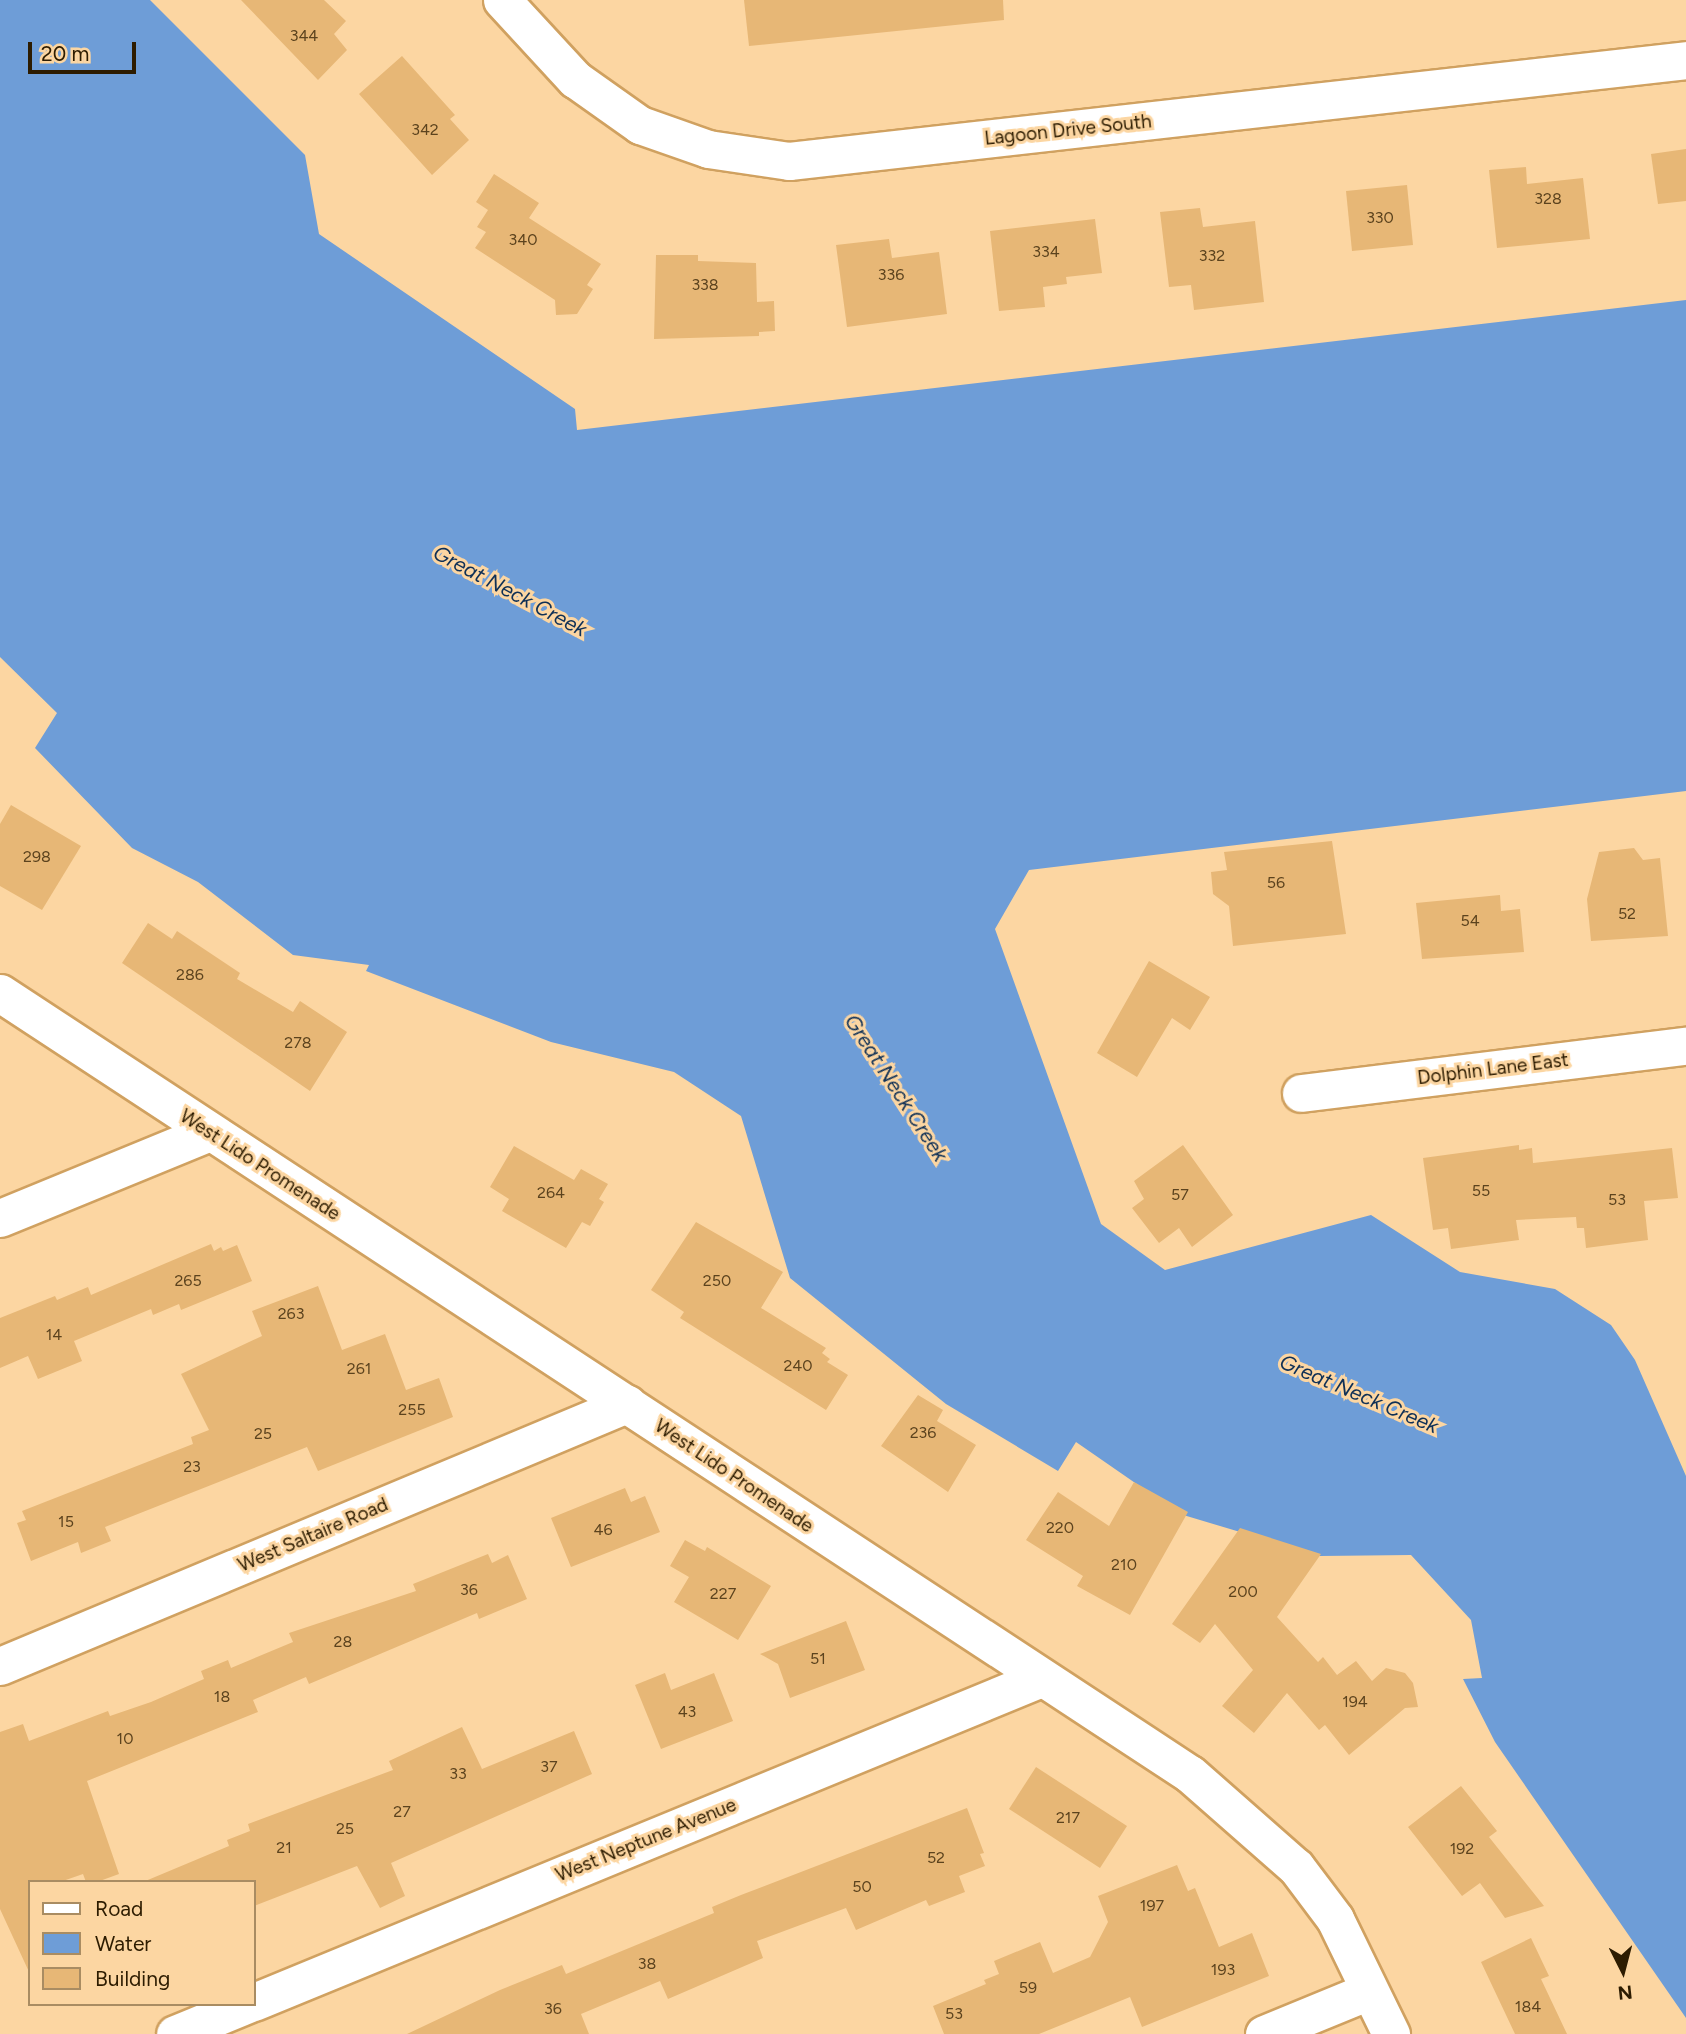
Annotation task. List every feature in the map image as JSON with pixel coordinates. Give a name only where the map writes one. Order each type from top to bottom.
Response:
[{"type":"street","name":"Lagoon Drive South","points":[[502,0],[575,79],[640,125],[708,149],[789,161],[1686,60]]},
{"type":"street","name":"West Lido Promenade","points":[[0,993],[627,1404],[1039,1679],[1190,1774],[1296,1867],[1335,1919],[1391,2034]]},
{"type":"street","name":"Dolphin Lane East","points":[[1301,1093],[1686,1046]]},
{"type":"street","points":[[0,1218],[211,1132]]},
{"type":"street","name":"West Saltaire Road","points":[[0,1666],[627,1404]]},
{"type":"street","name":"West Neptune Avenue","points":[[256,2001],[1039,1679]]},
{"type":"street","points":[[1264,2034],[1369,1991]]},
{"type":"street","points":[[175,2034],[243,2006]]},
{"type":"water","name":"Great Neck Creek","points":[[0,0],[150,0],[305,155],[319,234],[575,409],[577,430],[1686,300],[1686,791],[1029,870],[995,929],[1101,1224],[1165,1270],[1371,1215],[1460,1272],[1555,1289],[1611,1325],[1635,1360],[1686,1476],[1686,2018],[1495,1742],[1463,1679],[1482,1678],[1471,1620],[1411,1555],[1320,1556],[1180,1514],[1076,1442],[1058,1471],[946,1404],[790,1278],[741,1116],[674,1072],[551,1042],[366,971],[369,965],[293,955],[198,882],[132,848],[35,748],[57,713],[0,657]]},
{"type":"building","points":[[241,0],[324,0],[346,21],[334,34],[347,50],[318,80]]},
{"type":"building","points":[[744,0],[1003,0],[1004,20],[749,46]]},
{"type":"building","points":[[402,56],[455,115],[450,119],[469,140],[432,175],[359,94]]},
{"type":"building","points":[[1686,149],[1686,201],[1658,204],[1651,154]]},
{"type":"building","points":[[1526,167],[1527,184],[1583,178],[1590,239],[1497,248],[1489,170]]},
{"type":"building","points":[[494,174],[539,203],[529,218],[601,264],[587,285],[593,289],[577,314],[556,315],[555,300],[475,248],[486,232],[477,227],[488,210],[476,202]]},
{"type":"building","points":[[1407,185],[1413,245],[1352,251],[1346,191]]},
{"type":"building","points":[[1200,208],[1203,227],[1255,221],[1264,302],[1194,310],[1191,285],[1169,287],[1160,212]]},
{"type":"building","points":[[1095,219],[1102,273],[1066,277],[1067,284],[1043,287],[1045,307],[999,311],[990,231]]},
{"type":"building","points":[[889,239],[892,258],[939,252],[947,314],[847,327],[836,245]]},
{"type":"building","points":[[656,255],[698,255],[698,261],[756,263],[757,302],[774,301],[775,331],[759,332],[759,336],[654,339]]},
{"type":"building","points":[[11,805],[81,846],[42,910],[0,886],[0,824]]},
{"type":"building","points":[[1332,841],[1346,934],[1233,946],[1229,906],[1213,894],[1211,872],[1227,870],[1224,852]]},
{"type":"building","points":[[1634,848],[1643,860],[1660,858],[1668,936],[1591,941],[1587,899],[1599,852]]},
{"type":"building","points":[[1500,895],[1501,911],[1520,909],[1524,952],[1422,959],[1416,903]]},
{"type":"building","points":[[148,923],[172,939],[177,931],[240,973],[237,979],[293,1012],[300,1001],[347,1032],[310,1091],[122,963]]},
{"type":"building","points":[[1149,961],[1210,997],[1190,1030],[1172,1018],[1137,1077],[1097,1053]]},
{"type":"building","points":[[1183,1145],[1233,1215],[1192,1247],[1179,1228],[1159,1243],[1132,1208],[1144,1199],[1134,1181]]},
{"type":"building","points":[[1519,1145],[1519,1150],[1532,1148],[1533,1163],[1672,1148],[1678,1198],[1644,1201],[1648,1240],[1586,1248],[1584,1228],[1577,1228],[1576,1217],[1516,1220],[1519,1240],[1451,1249],[1448,1228],[1433,1230],[1423,1158]]},
{"type":"building","points":[[514,1146],[574,1180],[581,1169],[608,1184],[599,1199],[604,1202],[590,1226],[582,1222],[566,1248],[502,1211],[509,1199],[490,1187]]},
{"type":"building","points":[[696,1222],[783,1272],[761,1308],[826,1348],[822,1353],[830,1359],[827,1362],[848,1375],[826,1410],[680,1318],[684,1312],[651,1290]]},
{"type":"building","points":[[211,1244],[214,1251],[221,1247],[223,1251],[237,1245],[252,1281],[181,1310],[179,1304],[153,1315],[151,1309],[74,1341],[82,1361],[38,1379],[28,1356],[0,1368],[0,1318],[55,1296],[57,1300],[88,1287],[91,1295]]},
{"type":"building","points":[[318,1286],[342,1350],[385,1334],[406,1390],[439,1378],[453,1417],[318,1471],[307,1447],[105,1527],[111,1541],[81,1553],[78,1542],[31,1561],[17,1523],[26,1520],[22,1511],[193,1444],[191,1437],[209,1430],[181,1374],[262,1336],[252,1311]]},
{"type":"building","points":[[918,1395],[943,1410],[937,1421],[976,1445],[948,1492],[881,1446]]},
{"type":"building","points":[[1134,1482],[1188,1512],[1130,1615],[1077,1586],[1083,1576],[1026,1540],[1058,1492],[1109,1526]]},
{"type":"building","points":[[625,1488],[631,1502],[645,1496],[660,1532],[571,1567],[551,1518]]},
{"type":"building","points":[[1240,1528],[1321,1554],[1277,1617],[1318,1662],[1323,1657],[1337,1675],[1356,1661],[1372,1681],[1386,1668],[1405,1673],[1413,1683],[1418,1707],[1405,1708],[1349,1755],[1325,1725],[1319,1730],[1287,1693],[1254,1733],[1222,1706],[1253,1670],[1215,1624],[1200,1643],[1172,1624]]},
{"type":"building","points":[[685,1540],[705,1551],[707,1547],[771,1586],[738,1640],[674,1602],[689,1577],[670,1566]]},
{"type":"building","points":[[488,1554],[492,1563],[508,1555],[527,1599],[479,1619],[477,1613],[309,1684],[306,1677],[253,1700],[258,1712],[87,1781],[119,1874],[102,1880],[85,1880],[83,1874],[66,1880],[28,1880],[28,1970],[0,1909],[0,1732],[23,1724],[29,1741],[108,1711],[110,1716],[151,1702],[204,1679],[201,1671],[228,1660],[231,1668],[293,1642],[289,1633],[416,1591],[413,1584]]},
{"type":"building","points":[[846,1621],[865,1670],[790,1698],[778,1664],[760,1654]]},
{"type":"building","points":[[665,1673],[671,1690],[714,1673],[733,1721],[661,1749],[635,1685]]},
{"type":"building","points":[[462,1727],[482,1769],[574,1731],[592,1774],[391,1863],[405,1896],[380,1908],[357,1866],[256,1905],[256,1880],[148,1880],[229,1846],[227,1840],[250,1831],[248,1824],[393,1770],[389,1761]]},
{"type":"building","points":[[1036,1767],[1127,1826],[1100,1868],[1009,1809]]},
{"type":"building","points":[[1461,1786],[1497,1831],[1489,1837],[1544,1906],[1505,1918],[1480,1883],[1462,1896],[1408,1827]]},
{"type":"building","points":[[967,1808],[984,1853],[980,1854],[985,1866],[959,1876],[965,1892],[929,1906],[926,1900],[856,1930],[846,1908],[757,1941],[763,1958],[668,1999],[660,1981],[581,2014],[589,2034],[407,2034],[500,1990],[562,1965],[566,1974],[714,1913],[712,1907]]},
{"type":"building","points":[[1177,1865],[1188,1891],[1195,1888],[1219,1947],[1252,1933],[1269,1976],[1142,2027],[1130,1997],[1039,2034],[944,2034],[933,2006],[986,1984],[984,1980],[999,1974],[994,1961],[1040,1942],[1053,1973],[1090,1957],[1108,1922],[1098,1896]]},
{"type":"building","points":[[1531,1938],[1549,1976],[1541,1979],[1567,2034],[1515,2034],[1481,1962]]}]
